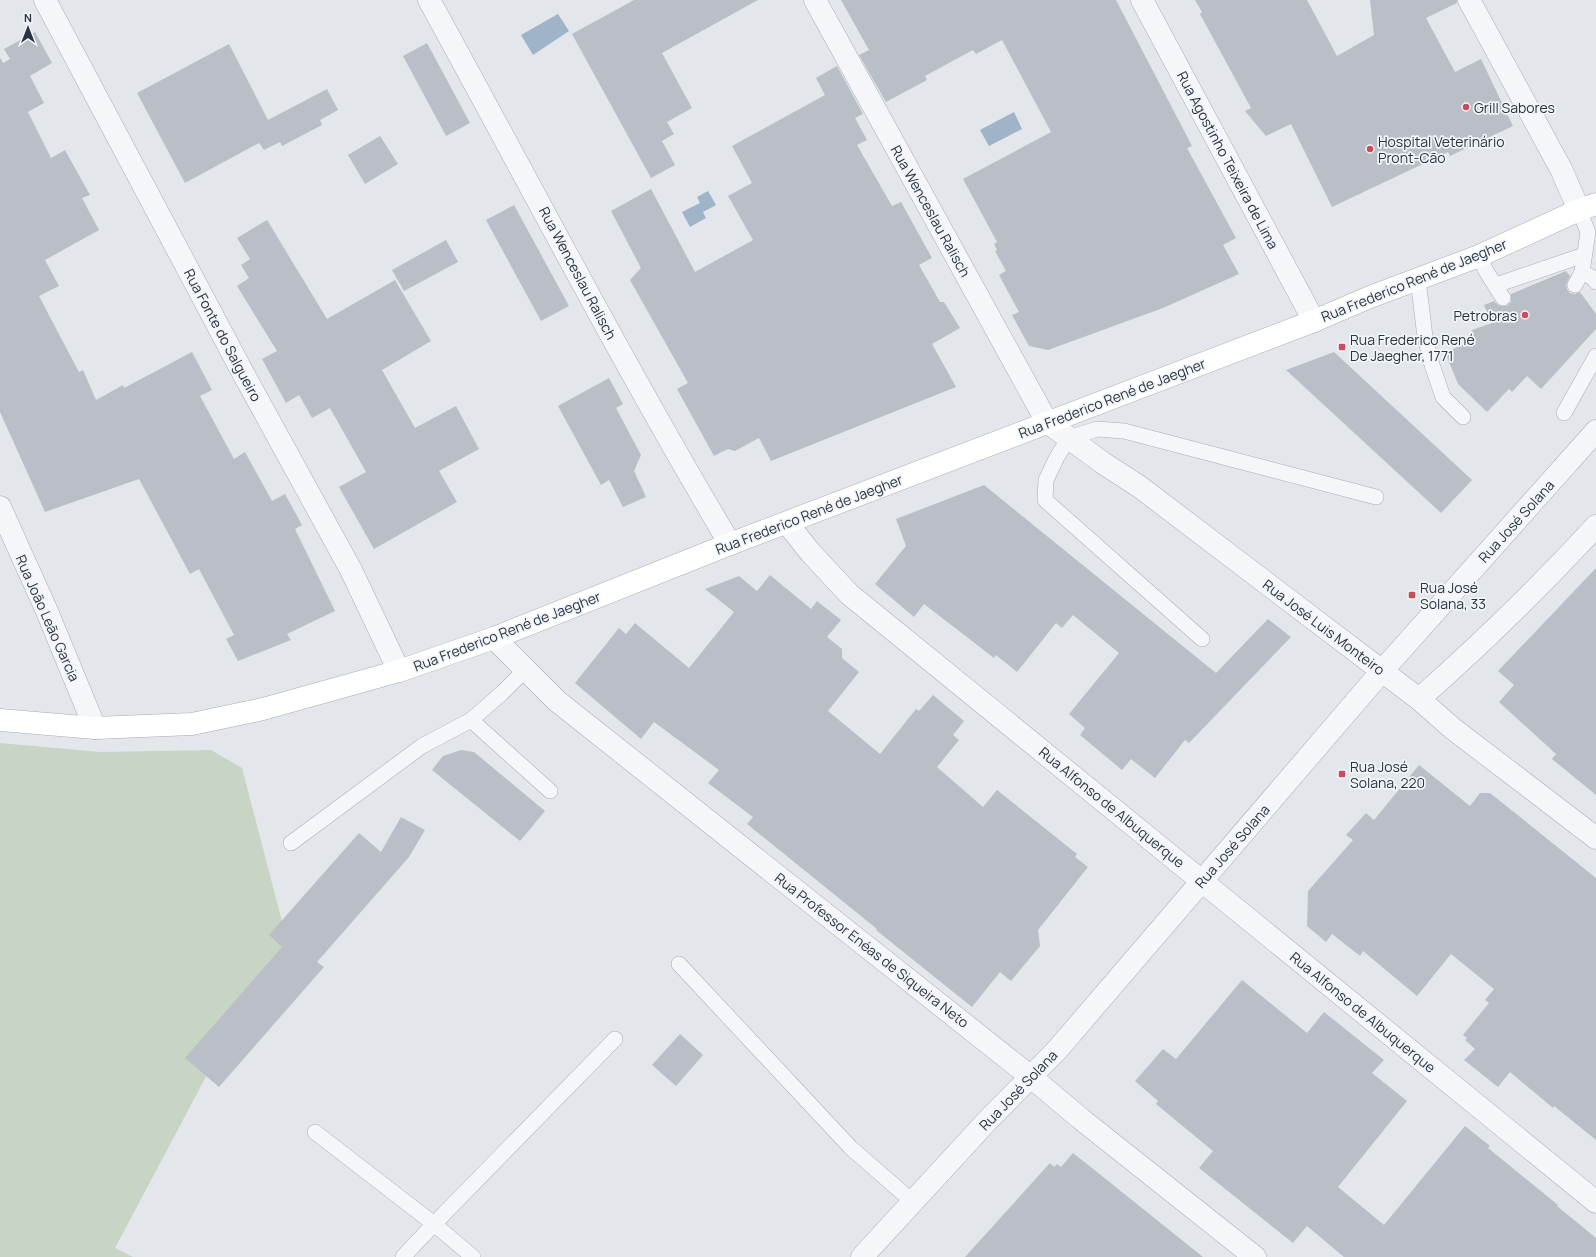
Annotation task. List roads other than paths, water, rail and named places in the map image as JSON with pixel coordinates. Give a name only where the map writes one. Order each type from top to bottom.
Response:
[{"type":"main road","name":"Rua Frederico René de Jaegher","points":[[0,720],[95,728],[192,724],[263,710],[399,671],[494,638],[730,544],[1314,321],[1479,256],[1588,207]]},
{"type":"street","name":"Rua Fonte do Salgueiro","points":[[44,0],[243,373],[351,570],[399,671]]},
{"type":"street","name":"Rua Wenceslau Ralisch","points":[[429,0],[616,343],[696,487],[730,544]]},
{"type":"street","name":"Rua Wenceslau Ralisch","points":[[815,0],[1047,422]]},
{"type":"street","name":"Rua Agostinho Teixeira de Lima","points":[[1142,0],[1314,321]]},
{"type":"street","points":[[1469,0],[1561,169],[1588,207]]},
{"type":"street","name":"Rua José Luis Monteiro","points":[[1047,422],[1140,487],[1419,699],[1452,728],[1596,838]]},
{"type":"street","name":"Rua José Solana","points":[[862,1257],[988,1120],[1057,1050],[1382,671],[1596,431]]},
{"type":"street","name":"Rua João Leão Garcia","points":[[0,508],[46,609],[95,728]]},
{"type":"street","name":"Rua Alfonso de Albuquerque","points":[[787,523],[810,552],[849,594],[1203,880],[1596,1202]]},
{"type":"street","points":[[1419,699],[1559,567],[1596,526]]},
{"type":"street","name":"Rua Professor Enéas de Siqueira Neto","points":[[494,638],[524,671],[557,701],[1031,1077],[1087,1124],[1255,1257]]},
{"type":"lane","points":[[1588,207],[1588,232],[1579,278],[1593,278],[1596,282]]},
{"type":"lane","points":[[1479,256],[1486,271],[1500,291],[1584,255]]},
{"type":"lane","points":[[1418,279],[1425,337],[1432,365],[1443,397],[1463,417]]},
{"type":"lane","points":[[1564,413],[1596,356]]},
{"type":"lane","points":[[1202,639],[1045,500],[1046,480],[1057,457],[1069,438],[1096,429],[1124,431],[1376,497]]},
{"type":"lane","points":[[291,843],[422,746],[471,720],[502,693],[524,671]]},
{"type":"lane","points":[[471,720],[550,791]]},
{"type":"lane","points":[[679,964],[851,1148],[913,1202]]},
{"type":"lane","points":[[404,1257],[434,1224],[615,1039]]},
{"type":"lane","points":[[315,1132],[434,1224],[473,1257]]},
{"type":"water","points":[[558,14],[569,31],[533,55],[521,35]]},
{"type":"water","points":[[1014,112],[1022,129],[989,146],[980,130]]},
{"type":"water","points":[[708,191],[716,205],[703,212],[706,218],[690,227],[682,212],[700,203],[697,197]]},
{"type":"place","name":"Grill Sabores","points":[[1466,107]]},
{"type":"place","name":"Hospital Veterinário Pront-Cão","points":[[1370,149]]},
{"type":"place","name":"Petrobras","points":[[1525,315]]},
{"type":"place","name":"Rua Frederico René De Jaegher, 1771","points":[[1342,347]]},
{"type":"place","name":"Rua José Solana, 33","points":[[1412,595]]},
{"type":"place","name":"Rua José Solana, 220","points":[[1342,774]]}]
